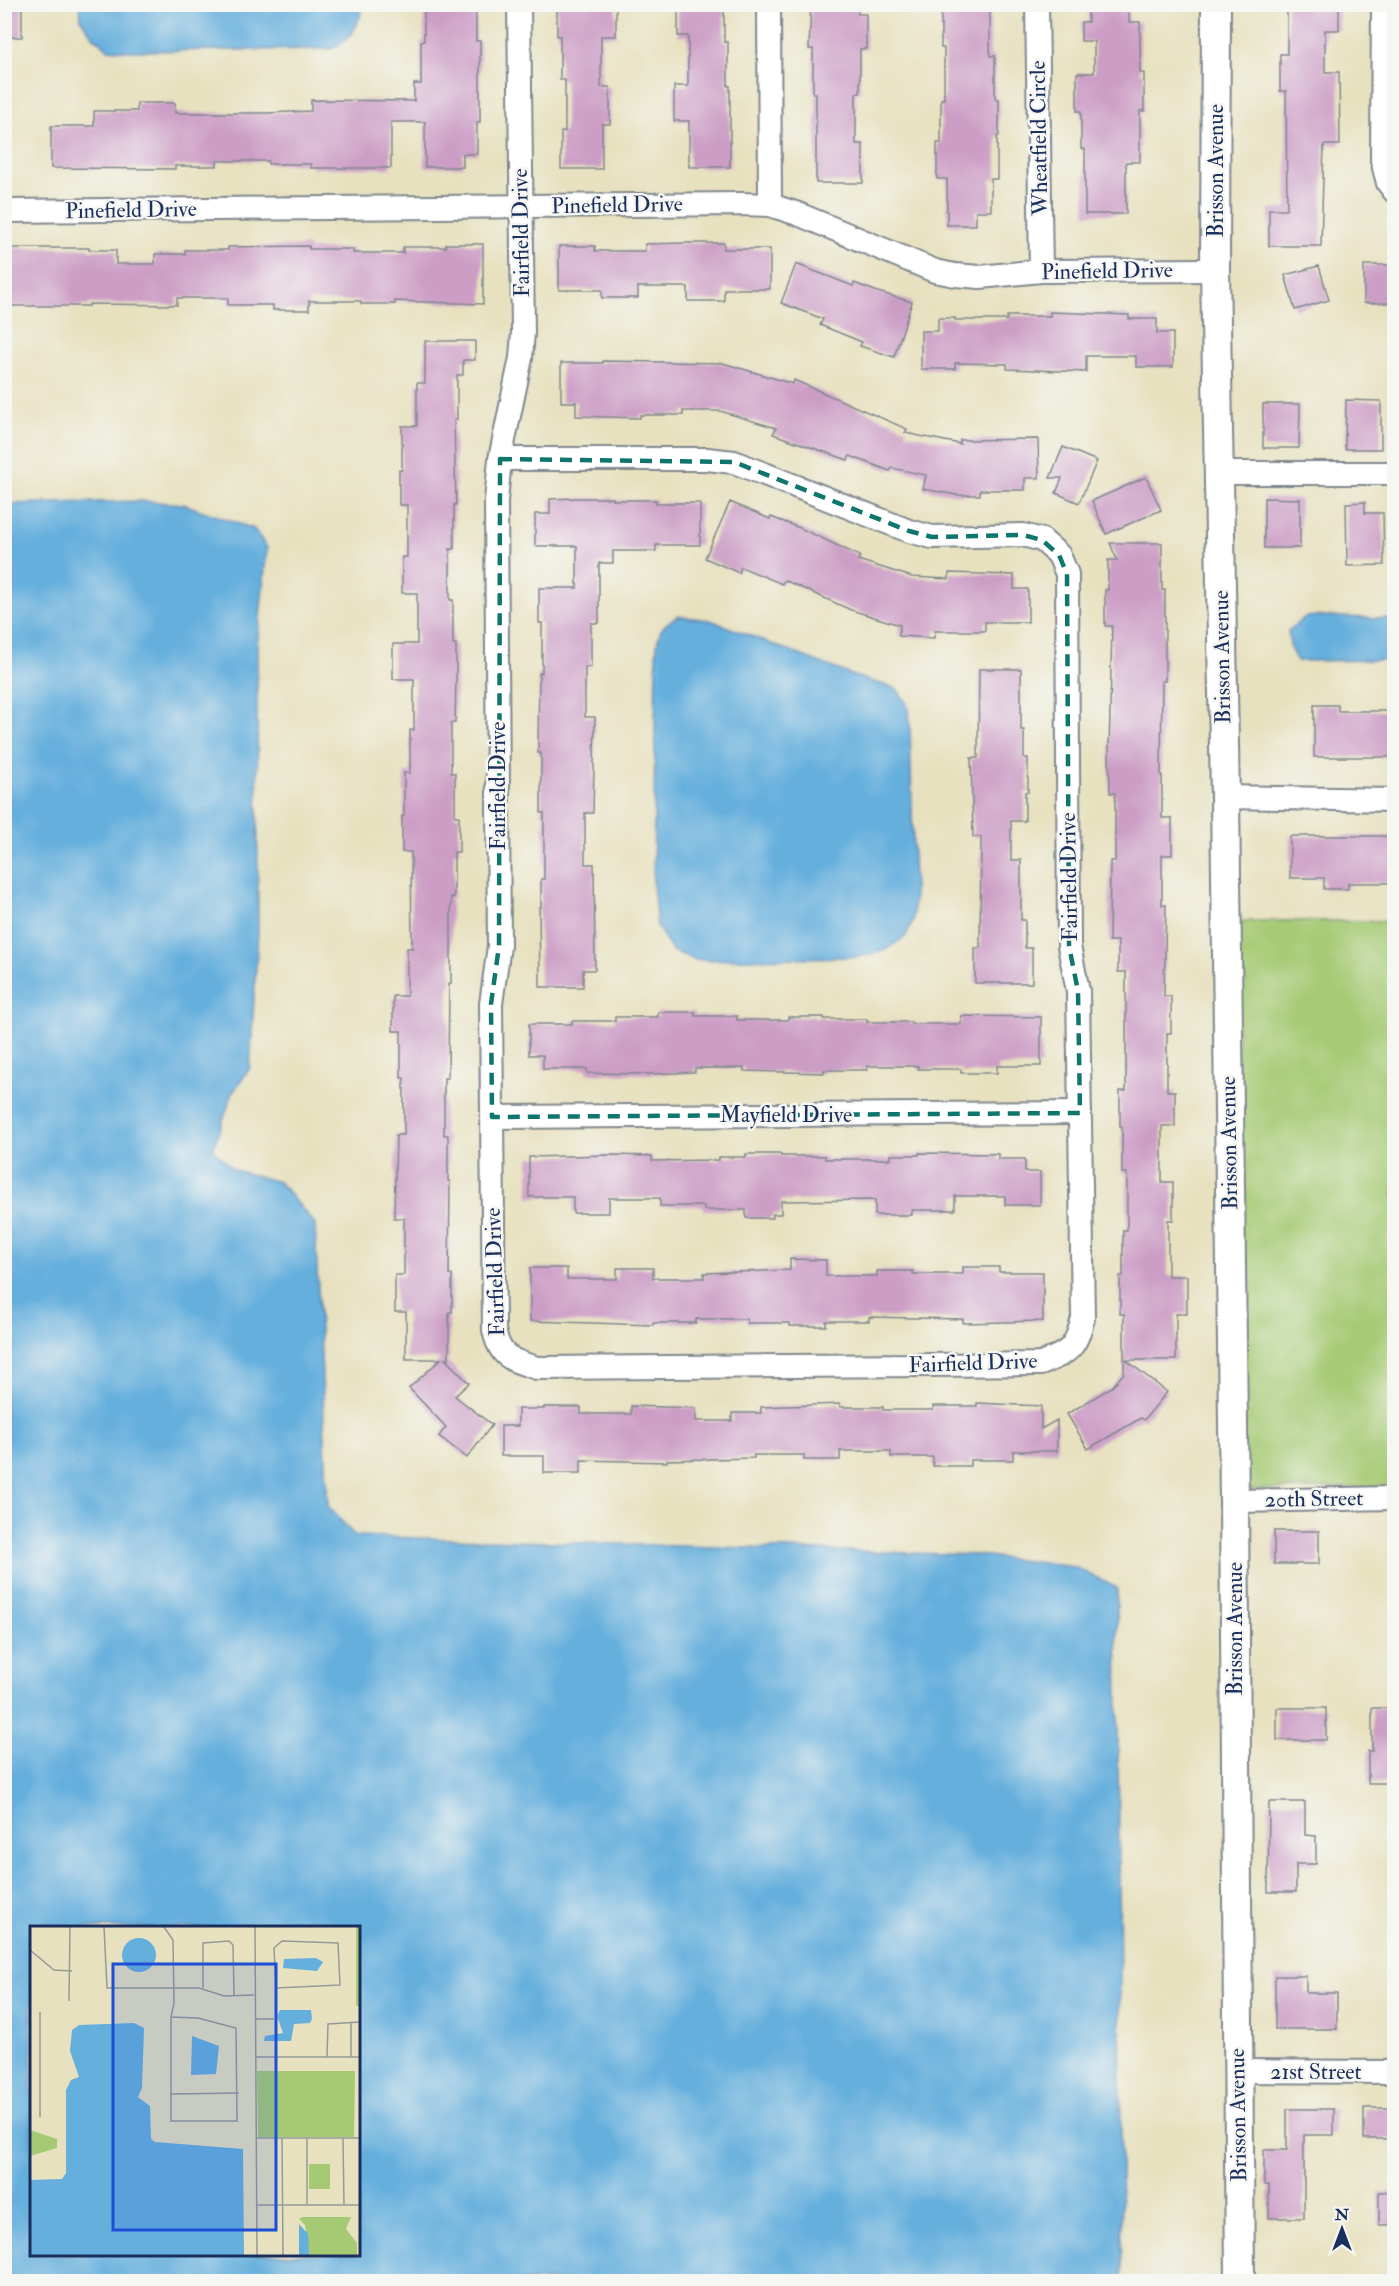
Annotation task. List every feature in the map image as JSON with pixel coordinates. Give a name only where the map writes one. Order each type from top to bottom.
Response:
[{"type":"street","name":"Fairfield Drive","points":[[500,459],[707,459],[734,462],[909,531],[932,537],[1023,535],[1042,540],[1059,555],[1067,574],[1069,946],[1078,991],[1083,1318],[1077,1341],[1065,1354],[1041,1364],[537,1368],[511,1360],[498,1347],[494,1330],[491,1004],[499,946],[496,501],[500,459],[521,358],[523,332],[519,4]]},
{"type":"street","points":[[769,4],[770,205]]},
{"type":"street","name":"Wheatfield Circle","points":[[1037,4],[1041,271]]},
{"type":"street","name":"Brisson Avenue","points":[[1216,4],[1215,270],[1225,797],[1234,1501],[1240,2282]]},
{"type":"street","points":[[1383,4],[1382,160],[1388,183],[1395,191]]},
{"type":"street","name":"Pinefield Drive","points":[[4,211],[770,205],[798,214],[935,271],[955,275],[981,277],[1041,271],[1215,270]]},
{"type":"street","points":[[1219,473],[1387,473]]},
{"type":"street","points":[[1225,797],[1395,800]]},
{"type":"street","name":"Mayfield Drive","points":[[492,1118],[1080,1113]]},
{"type":"street","name":"20th Street","points":[[1234,1501],[1395,1498]]},
{"type":"street","name":"21st Street","points":[[1238,2071],[1395,2072]]},
{"type":"highlighted area","points":[[500,459],[734,462],[909,531],[932,537],[1023,535],[1042,540],[1059,555],[1067,574],[1069,946],[1078,991],[1080,1113],[492,1117],[491,1004],[499,946]]},
{"type":"green space","points":[[1236,921],[1394,921],[1394,1487],[1243,1490]]},
{"type":"water","points":[[80,4],[363,5],[353,32],[344,41],[330,49],[133,51],[108,49],[92,35],[81,20]]},
{"type":"water","points":[[143,501],[183,504],[254,529],[267,548],[257,647],[258,932],[250,1068],[233,1092],[213,1149],[234,1170],[279,1182],[315,1224],[328,1506],[355,1536],[979,1555],[1075,1567],[1117,1588],[1122,2281],[5,2281],[5,504]]},
{"type":"water","points":[[678,616],[710,620],[854,676],[897,689],[907,704],[910,721],[913,920],[906,936],[887,949],[871,955],[855,957],[696,960],[672,951],[657,926],[653,885],[656,653],[663,627]]},
{"type":"water","points":[[1305,617],[1394,619],[1394,660],[1297,661],[1291,650],[1288,631]]},
{"type":"building","points":[[4,4],[22,4],[22,37],[4,37]]},
{"type":"building","points":[[424,4],[476,4],[476,41],[480,41],[480,122],[477,122],[477,154],[463,154],[463,167],[425,167],[425,122],[391,122],[391,168],[311,168],[311,164],[217,161],[217,166],[175,166],[175,169],[51,168],[51,126],[94,126],[94,111],[137,111],[137,103],[175,103],[175,113],[268,113],[311,111],[311,100],[414,101],[414,84],[421,84]]},
{"type":"building","points":[[557,4],[616,4],[616,36],[601,36],[601,87],[610,87],[610,124],[602,124],[602,169],[561,169],[561,132],[565,132],[565,80],[560,80]]},
{"type":"building","points":[[678,4],[724,4],[724,42],[728,42],[728,86],[730,86],[730,167],[689,167],[689,121],[674,121],[674,86],[688,86],[688,36],[678,36]]},
{"type":"building","points":[[811,4],[858,4],[858,14],[866,14],[866,49],[860,49],[860,93],[856,93],[856,144],[863,144],[863,183],[816,183],[816,93],[813,93],[813,49],[809,49]]},
{"type":"building","points":[[943,4],[990,4],[990,56],[995,56],[995,99],[999,99],[997,179],[991,179],[991,211],[976,211],[976,225],[947,225],[947,179],[937,179],[937,143],[941,143],[941,99],[944,99],[944,48],[941,48]]},
{"type":"building","points":[[1088,4],[1129,4],[1129,22],[1140,22],[1140,73],[1144,73],[1144,111],[1140,111],[1140,162],[1126,162],[1126,214],[1085,214],[1085,149],[1081,149],[1081,111],[1077,111],[1077,73],[1094,73],[1094,41],[1081,41],[1081,22],[1088,22]]},
{"type":"building","points":[[1287,4],[1339,4],[1339,30],[1325,30],[1325,72],[1339,72],[1340,145],[1324,145],[1321,246],[1269,246],[1269,209],[1287,209],[1286,91],[1280,91],[1280,54],[1287,54]]},
{"type":"building","points":[[724,243],[724,249],[770,249],[770,289],[724,289],[724,301],[688,301],[688,287],[638,287],[638,298],[602,298],[602,290],[559,290],[559,246],[595,246],[595,251],[645,251],[645,244]]},
{"type":"building","points":[[446,244],[483,244],[483,304],[395,301],[395,304],[361,304],[361,301],[309,301],[309,310],[273,310],[273,305],[228,305],[228,298],[177,298],[177,305],[9,306],[9,248],[116,250],[116,264],[155,264],[155,254],[185,254],[185,250],[228,250],[228,247],[309,246],[309,249],[353,249],[353,253],[403,253],[403,247],[446,247]]},
{"type":"building","points":[[796,264],[853,286],[854,283],[912,302],[894,357],[860,346],[862,342],[820,325],[823,319],[781,303]]},
{"type":"building","points":[[1364,265],[1395,265],[1395,303],[1364,303]]},
{"type":"building","points":[[1319,266],[1329,300],[1295,310],[1285,275]]},
{"type":"building","points":[[1050,312],[1129,315],[1129,319],[1157,319],[1157,333],[1173,333],[1173,367],[1136,367],[1136,356],[1086,356],[1086,372],[1007,369],[1007,364],[955,363],[955,369],[921,369],[921,331],[938,331],[938,318],[1007,320],[1007,316],[1050,316]]},
{"type":"building","points":[[425,341],[475,341],[475,360],[463,360],[463,375],[457,375],[457,420],[454,420],[456,505],[454,505],[454,549],[450,549],[450,600],[453,600],[456,679],[455,723],[451,723],[451,773],[455,773],[455,816],[459,816],[459,852],[454,852],[454,897],[451,897],[448,1078],[444,1078],[444,1135],[448,1135],[448,1181],[450,1181],[449,1275],[452,1275],[449,1359],[445,1359],[469,1383],[455,1396],[492,1425],[467,1458],[439,1436],[446,1427],[409,1388],[441,1359],[406,1359],[406,1312],[395,1312],[395,1275],[404,1275],[404,1218],[394,1218],[396,1135],[404,1135],[404,1078],[401,1078],[401,1031],[393,1031],[393,996],[407,996],[407,948],[412,948],[411,852],[402,852],[402,816],[404,816],[404,773],[410,773],[410,730],[414,730],[414,679],[393,679],[393,644],[417,644],[417,593],[402,593],[402,557],[407,557],[407,505],[399,505],[399,470],[402,470],[402,426],[417,426],[417,383],[425,383]]},
{"type":"building","points":[[603,361],[723,363],[793,384],[794,380],[907,429],[905,433],[960,444],[960,440],[1038,439],[1039,478],[1025,478],[1025,490],[980,490],[980,495],[957,495],[923,489],[926,475],[892,468],[890,471],[850,456],[848,460],[773,434],[776,428],[720,411],[683,411],[683,415],[640,415],[640,418],[576,416],[576,402],[561,402],[561,363],[603,363]]},
{"type":"building","points":[[1346,400],[1381,401],[1381,449],[1345,449]]},
{"type":"building","points":[[1263,404],[1300,404],[1299,448],[1263,448]]},
{"type":"building","points":[[1063,447],[1097,461],[1079,503],[1056,493],[1062,478],[1050,478]]},
{"type":"building","points":[[1146,477],[1161,510],[1106,534],[1092,501]]},
{"type":"building","points":[[1264,498],[1300,499],[1300,548],[1264,548]]},
{"type":"building","points":[[550,499],[700,503],[700,545],[656,545],[656,551],[613,551],[613,563],[599,563],[599,623],[591,623],[591,667],[585,667],[585,717],[595,717],[593,813],[585,813],[585,864],[594,864],[595,970],[583,970],[583,987],[540,987],[539,907],[541,907],[541,879],[544,879],[544,813],[541,813],[541,753],[538,753],[539,673],[542,673],[539,588],[577,588],[577,546],[535,546],[535,514],[550,514]]},
{"type":"building","points":[[730,502],[770,519],[771,517],[800,528],[860,556],[858,560],[912,577],[949,579],[949,573],[1014,575],[1014,589],[1028,589],[1028,622],[985,622],[985,631],[935,631],[934,638],[899,636],[900,625],[851,610],[784,580],[782,584],[741,567],[739,573],[705,558]]},
{"type":"building","points":[[1365,502],[1365,513],[1383,513],[1384,565],[1347,566],[1346,503]]},
{"type":"building","points":[[1110,543],[1162,543],[1162,590],[1165,590],[1165,681],[1162,681],[1162,818],[1172,818],[1172,855],[1162,855],[1162,905],[1166,905],[1164,996],[1171,996],[1171,1033],[1167,1033],[1167,1091],[1175,1091],[1175,1126],[1162,1126],[1162,1182],[1173,1182],[1173,1220],[1168,1220],[1168,1276],[1187,1276],[1187,1314],[1176,1314],[1176,1360],[1126,1360],[1167,1392],[1144,1420],[1141,1418],[1088,1449],[1067,1414],[1112,1387],[1124,1373],[1124,1314],[1120,1314],[1120,1276],[1123,1276],[1123,1230],[1127,1230],[1127,1173],[1122,1173],[1120,1091],[1126,1091],[1126,972],[1118,972],[1118,941],[1109,941],[1110,861],[1115,861],[1115,793],[1110,793],[1109,753],[1112,626],[1105,626],[1105,590],[1108,590],[1108,560],[1117,560]]},
{"type":"building","points":[[979,669],[1021,669],[1021,730],[1024,730],[1024,758],[1028,758],[1028,792],[1025,792],[1025,821],[1011,821],[1011,860],[1021,860],[1021,920],[1025,920],[1025,948],[1032,948],[1032,983],[975,983],[975,948],[980,948],[981,837],[973,837],[971,758],[978,758]]},
{"type":"building","points":[[1314,705],[1338,705],[1338,711],[1395,711],[1395,757],[1314,757]]},
{"type":"building","points":[[1290,836],[1395,836],[1395,883],[1348,883],[1348,889],[1324,889],[1324,878],[1290,878]]},
{"type":"building","points":[[658,1012],[695,1012],[695,1016],[737,1016],[737,1020],[824,1017],[824,1019],[867,1019],[867,1022],[911,1022],[911,1024],[961,1024],[961,1016],[1041,1017],[1041,1066],[997,1066],[997,1073],[961,1073],[961,1069],[918,1069],[918,1066],[867,1066],[867,1070],[824,1070],[824,1073],[744,1071],[744,1068],[695,1068],[695,1072],[587,1073],[587,1069],[543,1069],[543,1055],[529,1055],[529,1024],[615,1021],[615,1017],[658,1017]]},
{"type":"building","points":[[919,1153],[998,1154],[998,1159],[1025,1159],[1025,1172],[1040,1172],[1040,1205],[1005,1205],[1005,1196],[955,1196],[955,1210],[912,1210],[912,1215],[875,1215],[875,1200],[781,1201],[781,1214],[773,1214],[773,1218],[746,1218],[746,1210],[704,1210],[704,1206],[660,1206],[660,1198],[609,1198],[609,1213],[573,1213],[573,1197],[529,1197],[529,1157],[652,1156],[652,1161],[719,1160],[719,1157],[746,1157],[746,1154],[781,1154],[781,1156],[825,1156],[825,1159],[891,1159],[891,1155],[919,1155]]},
{"type":"building","points":[[790,1259],[826,1260],[826,1276],[877,1276],[877,1271],[963,1274],[963,1267],[999,1267],[999,1272],[1043,1272],[1043,1321],[963,1323],[963,1319],[869,1317],[869,1321],[826,1321],[826,1326],[790,1326],[790,1323],[747,1323],[747,1319],[696,1319],[696,1323],[653,1323],[653,1325],[530,1321],[530,1268],[567,1268],[567,1279],[617,1279],[617,1268],[653,1268],[653,1278],[704,1278],[704,1273],[790,1270]]},
{"type":"building","points":[[977,1403],[1041,1406],[1041,1429],[1057,1420],[1057,1451],[1013,1451],[1013,1460],[970,1460],[970,1466],[933,1466],[933,1457],[891,1457],[891,1451],[840,1451],[840,1460],[804,1460],[804,1455],[754,1455],[754,1458],[667,1460],[667,1462],[581,1460],[581,1473],[544,1473],[544,1456],[501,1456],[501,1426],[518,1426],[518,1409],[581,1407],[581,1414],[631,1414],[631,1406],[696,1408],[696,1421],[732,1421],[732,1413],[761,1413],[761,1407],[840,1404],[840,1407],[883,1407],[883,1410],[933,1410],[933,1406],[977,1406]]},
{"type":"building","points":[[1274,1531],[1319,1531],[1319,1564],[1274,1564]]},
{"type":"building","points":[[1277,1708],[1326,1708],[1326,1740],[1277,1740]]},
{"type":"building","points":[[1372,1708],[1395,1708],[1395,1783],[1368,1783],[1368,1751],[1372,1751]]},
{"type":"building","points":[[1269,1802],[1305,1802],[1305,1835],[1316,1836],[1316,1864],[1296,1864],[1296,1892],[1268,1892]]},
{"type":"building","points":[[1275,1976],[1306,1976],[1306,1993],[1337,1993],[1337,2029],[1275,2029]]},
{"type":"building","points":[[1364,2108],[1395,2108],[1395,2139],[1364,2139]]},
{"type":"building","points":[[1287,2109],[1334,2109],[1334,2135],[1304,2135],[1304,2218],[1269,2218],[1269,2185],[1264,2185],[1264,2150],[1287,2150]]},
{"type":"building","points":[[1379,2192],[1395,2192],[1395,2225],[1379,2225]]}]
